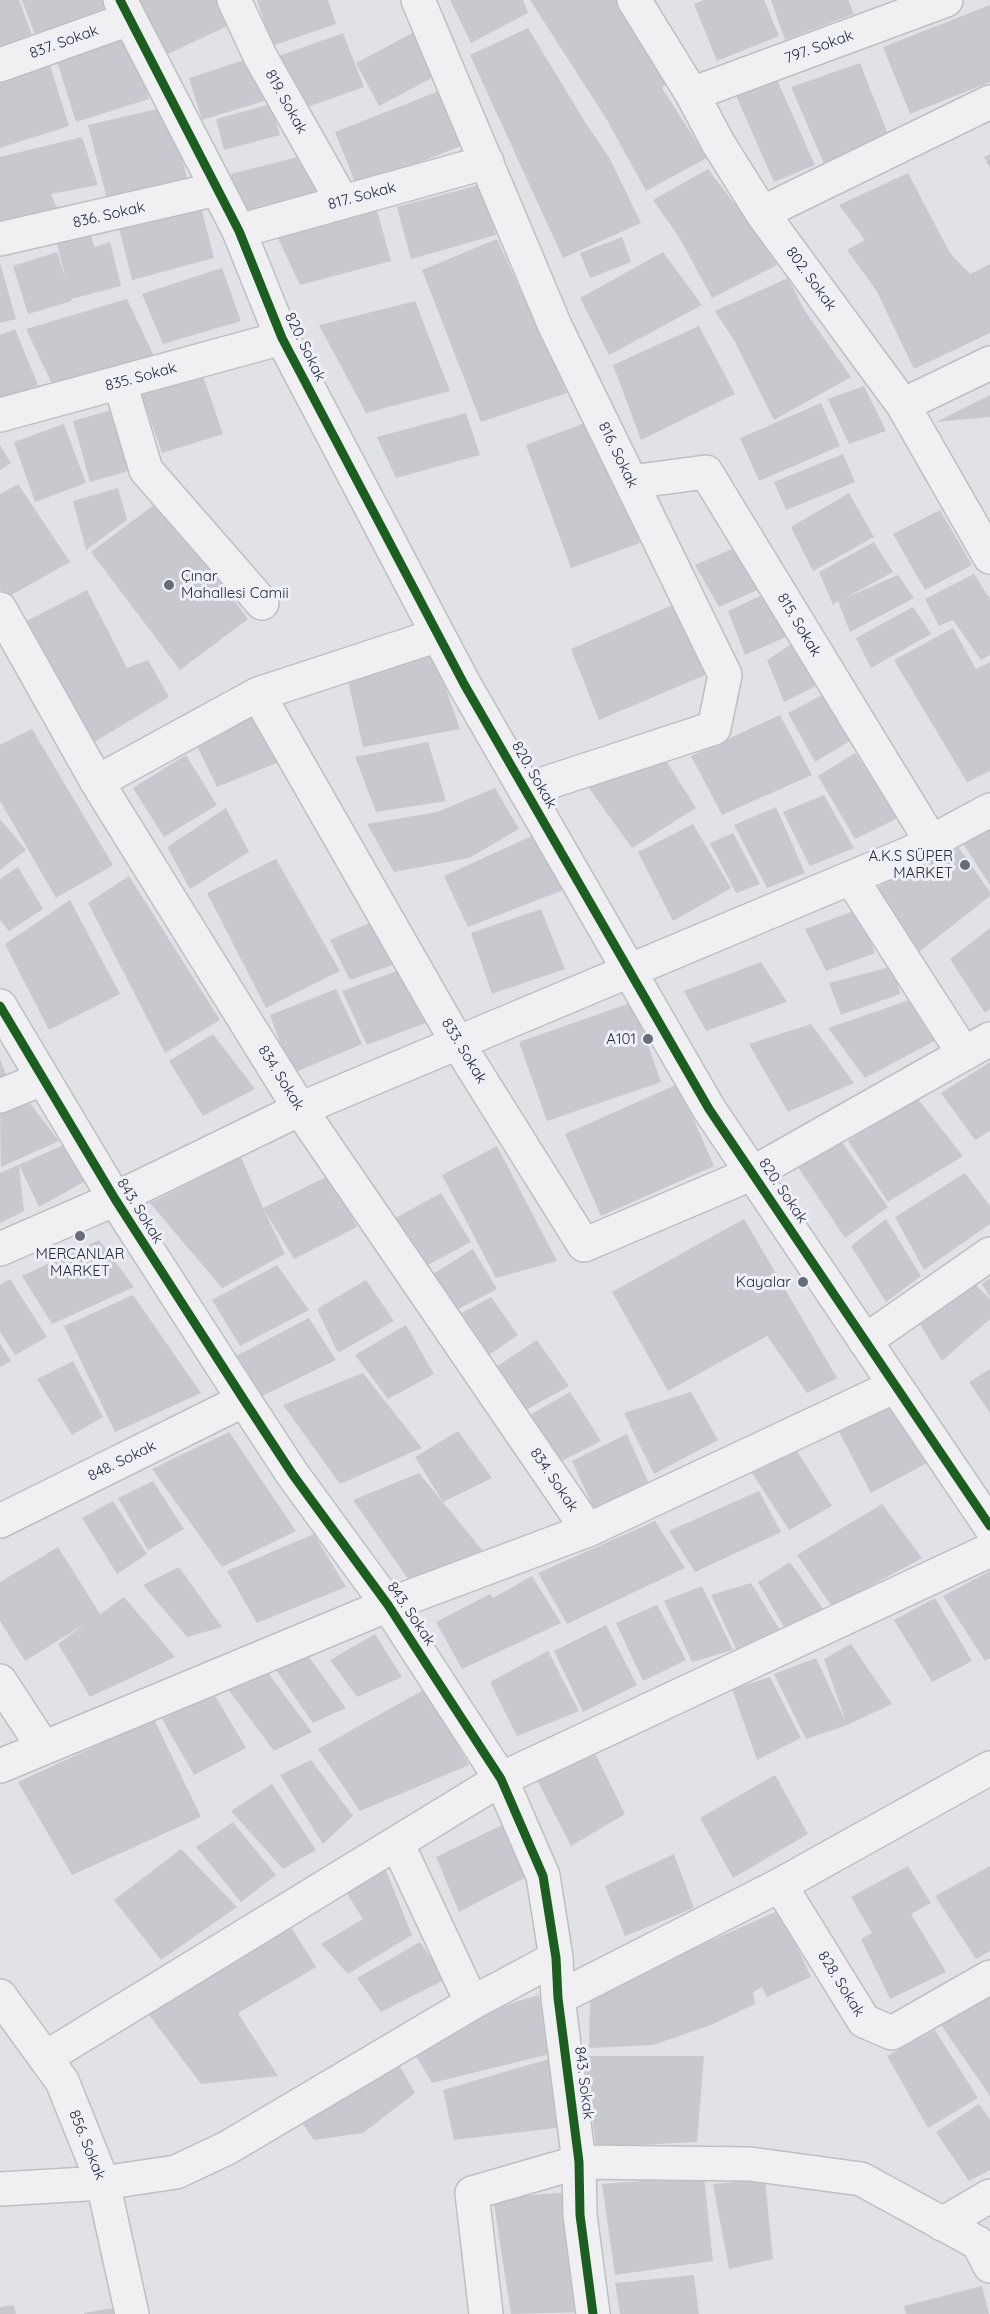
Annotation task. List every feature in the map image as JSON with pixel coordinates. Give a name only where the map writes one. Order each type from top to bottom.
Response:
[{"type":"street","name":"819. Sokak","points":[[234,0],[260,56],[342,201]]},
{"type":"street","name":"816. Sokak","points":[[418,0],[555,326],[725,675],[714,728],[525,790]]},
{"type":"street","name":"802. Sokak","points":[[634,0],[762,213],[903,405],[990,557]]},
{"type":"street","name":"797. Sokak","points":[[692,94],[946,0]]},
{"type":"street","name":"837. Sokak","points":[[0,65],[125,10]]},
{"type":"street","name":"820. Sokak","points":[[125,10],[239,231],[282,338],[464,684],[709,1109],[895,1386],[985,1511]]},
{"type":"street","points":[[762,213],[990,102]]},
{"type":"street","name":"817. Sokak","points":[[239,231],[486,162]]},
{"type":"street","name":"836. Sokak","points":[[0,239],[217,189]]},
{"type":"street","name":"835. Sokak","points":[[0,416],[282,338]]},
{"type":"street","points":[[903,405],[990,363]]},
{"type":"street","points":[[120,383],[146,470],[262,603]]},
{"type":"street","name":"815. Sokak","points":[[631,482],[706,472],[931,841]]},
{"type":"street","name":"834. Sokak","points":[[0,609],[97,782],[300,1109],[588,1530]]},
{"type":"street","points":[[97,782],[258,694],[438,635]]},
{"type":"street","name":"833. Sokak","points":[[258,694],[457,1042],[584,1245],[753,1173]]},
{"type":"street","points":[[0,1249],[115,1199],[300,1109],[851,878],[931,841],[990,810]]},
{"type":"street","points":[[753,1173],[977,1046],[851,878]]},
{"type":"street","name":"843. Sokak","points":[[0,1006],[115,1199],[244,1400],[293,1475],[388,1605],[501,1779],[543,1876],[556,1958],[558,1998],[579,2162],[580,2215],[593,2314]]},
{"type":"street","points":[[0,1096],[42,1079]]},
{"type":"street","points":[[865,1341],[990,1254]]},
{"type":"street","points":[[0,1766],[388,1605],[588,1530],[895,1386]]},
{"type":"street","name":"848. Sokak","points":[[0,1521],[244,1400]]},
{"type":"street","points":[[45,2058],[501,1779],[990,1550]]},
{"type":"street","points":[[0,1680],[43,1747]]},
{"type":"street","points":[[558,1998],[780,1885],[990,1768]]},
{"type":"street","points":[[397,1843],[472,2003]]},
{"type":"street","name":"828. Sokak","points":[[780,1885],[864,2021],[892,2033],[990,1977]]},
{"type":"street","points":[[0,2190],[103,2183],[176,2172],[227,2148],[472,2003],[556,1958]]},
{"type":"street","name":"856. Sokak","points":[[0,1996],[62,2081],[103,2183],[132,2314]]},
{"type":"street","points":[[486,2314],[472,2193],[579,2162],[750,2164],[861,2179],[978,2243],[990,2266]]},
{"type":"street","points":[[942,2224],[990,2196]]},
{"type":"building","points":[[0,0],[19,0],[33,38],[0,49]]},
{"type":"building","points":[[22,0],[111,0],[113,5],[35,35]]},
{"type":"building","points":[[138,0],[226,0],[236,22],[159,58]]},
{"type":"building","points":[[257,0],[328,0],[336,24],[272,46]]},
{"type":"building","points":[[450,0],[523,0],[528,13],[471,43]]},
{"type":"building","points":[[530,0],[616,0],[670,79],[662,88],[707,158],[646,191],[607,120]]},
{"type":"building","points":[[704,0],[764,0],[779,36],[717,61],[694,4]]},
{"type":"building","points":[[771,0],[848,0],[854,14],[785,40]]},
{"type":"building","points":[[990,5],[990,82],[910,114],[883,47]]},
{"type":"building","points":[[528,28],[610,159],[641,223],[563,258],[470,55]]},
{"type":"building","points":[[127,29],[149,99],[76,122],[54,52]]},
{"type":"building","points":[[420,29],[443,72],[379,106],[356,63]]},
{"type":"building","points":[[343,33],[364,87],[299,110],[279,56]]},
{"type":"building","points":[[250,58],[264,101],[202,120],[189,78]]},
{"type":"building","points":[[49,62],[69,126],[0,148],[0,78]]},
{"type":"building","points":[[860,63],[889,137],[825,166],[791,87]]},
{"type":"building","points":[[773,71],[815,165],[774,182],[733,89]]},
{"type":"building","points":[[444,89],[466,144],[357,187],[335,132]]},
{"type":"building","points":[[271,104],[280,135],[224,150],[216,119]]},
{"type":"building","points":[[170,106],[187,179],[107,199],[88,125]]},
{"type":"building","points":[[82,137],[98,185],[51,194],[58,210],[0,224],[0,157]]},
{"type":"building","points":[[990,154],[990,168],[984,157]]},
{"type":"building","points":[[306,155],[317,197],[240,214],[231,174]]},
{"type":"building","points":[[708,169],[744,216],[777,265],[712,298],[679,237],[653,200]]},
{"type":"building","points":[[908,173],[950,253],[970,274],[990,264],[990,333],[914,369],[876,290],[847,250],[865,240],[839,205]]},
{"type":"building","points":[[482,184],[496,235],[411,259],[397,207]]},
{"type":"building","points":[[201,207],[214,258],[132,280],[119,228]]},
{"type":"building","points":[[376,207],[391,261],[300,285],[274,230]]},
{"type":"building","points":[[89,227],[94,247],[110,242],[121,286],[71,299],[72,301],[28,314],[13,266],[57,252],[66,280],[55,236]]},
{"type":"building","points":[[622,237],[631,262],[590,278],[580,253]]},
{"type":"building","points":[[497,239],[567,393],[481,422],[422,270]]},
{"type":"building","points":[[663,252],[702,305],[609,355],[580,298]]},
{"type":"building","points":[[0,263],[16,319],[0,323]]},
{"type":"building","points":[[222,268],[241,321],[163,344],[142,294]]},
{"type":"building","points":[[788,278],[805,311],[851,377],[774,420],[735,342],[715,311]]},
{"type":"building","points":[[127,299],[154,356],[53,386],[26,329]]},
{"type":"building","points":[[415,301],[450,391],[366,413],[319,325]]},
{"type":"building","points":[[699,326],[735,394],[641,440],[613,365]]},
{"type":"building","points":[[15,329],[38,385],[0,401],[0,335]]},
{"type":"building","points":[[202,373],[223,434],[162,453],[141,393]]},
{"type":"building","points":[[864,386],[886,431],[849,444],[828,399]]},
{"type":"building","points":[[990,395],[990,417],[936,422]]},
{"type":"building","points":[[821,403],[840,446],[759,481],[740,438]]},
{"type":"building","points":[[122,407],[139,468],[90,482],[73,421]]},
{"type":"building","points":[[466,413],[480,455],[396,478],[377,437]]},
{"type":"building","points":[[595,419],[640,543],[571,568],[526,445]]},
{"type":"building","points":[[64,424],[86,483],[35,502],[14,442]]},
{"type":"building","points":[[0,445],[11,463],[0,470]]},
{"type":"building","points":[[843,454],[855,482],[786,510],[774,482]]},
{"type":"building","points":[[18,484],[70,562],[6,598],[0,589],[0,494]]},
{"type":"building","points":[[118,488],[127,520],[86,550],[73,501]]},
{"type":"building","points":[[849,493],[874,537],[813,571],[791,527]]},
{"type":"building","name":"Çınar Mahallesi Camii","points":[[159,501],[248,619],[180,670],[91,552]]},
{"type":"building","points":[[940,510],[972,565],[925,590],[893,534]]},
{"type":"building","points":[[874,542],[893,572],[845,598],[898,575],[914,598],[850,632],[838,601],[833,605],[819,572]]},
{"type":"building","points":[[741,545],[769,585],[719,607],[695,565]]},
{"type":"building","points":[[974,574],[990,599],[990,655],[981,660],[953,620],[939,626],[925,599]]},
{"type":"building","points":[[87,590],[127,668],[148,660],[169,697],[86,747],[19,625]]},
{"type":"building","points":[[771,591],[795,633],[745,655],[728,611]]},
{"type":"building","points":[[675,604],[710,673],[599,720],[571,649]]},
{"type":"building","points":[[913,607],[931,634],[871,668],[856,638]]},
{"type":"building","points":[[953,628],[976,669],[990,662],[990,771],[967,782],[894,660]]},
{"type":"building","points":[[793,643],[826,681],[784,702],[767,660]]},
{"type":"building","points":[[433,652],[460,729],[363,747],[347,677]]},
{"type":"building","points":[[828,692],[855,738],[815,762],[788,713]]},
{"type":"building","points":[[253,712],[279,762],[217,787],[195,742]]},
{"type":"building","points":[[780,715],[812,775],[722,815],[691,756]]},
{"type":"building","points":[[32,729],[113,865],[56,898],[0,801],[0,745]]},
{"type":"building","points":[[428,742],[446,801],[376,812],[355,757]]},
{"type":"building","points":[[855,753],[900,817],[855,839],[818,776]]},
{"type":"building","points":[[186,755],[217,805],[164,837],[133,788]]},
{"type":"building","points":[[665,759],[696,808],[632,848],[586,784]]},
{"type":"building","points":[[495,788],[519,829],[469,858],[394,872],[367,824],[437,812]]},
{"type":"building","points":[[824,795],[854,848],[810,866],[783,812]]},
{"type":"building","points":[[776,807],[805,873],[767,888],[734,825]]},
{"type":"building","points":[[226,808],[249,852],[190,889],[167,847]]},
{"type":"building","points":[[0,819],[26,850],[0,870]]},
{"type":"building","points":[[990,822],[990,885],[960,839]]},
{"type":"building","points":[[693,824],[731,888],[673,921],[638,852]]},
{"type":"building","points":[[733,833],[760,884],[736,893],[710,843]]},
{"type":"building","points":[[534,835],[566,889],[468,927],[444,876]]},
{"type":"building","points":[[954,841],[990,892],[990,896],[915,955],[877,888]]},
{"type":"building","points":[[276,859],[340,971],[266,1008],[207,893]]},
{"type":"building","points":[[18,867],[43,909],[9,931],[0,920],[0,879]]},
{"type":"building","points":[[129,876],[220,1020],[165,1053],[88,903]]},
{"type":"building","points":[[70,900],[120,994],[49,1030],[5,944]]},
{"type":"building","points":[[541,909],[565,969],[492,994],[471,933]]},
{"type":"building","points":[[859,909],[875,953],[826,971],[805,929]]},
{"type":"building","points":[[376,920],[404,961],[350,980],[330,940]]},
{"type":"building","points":[[990,928],[990,1009],[985,1013],[950,959]]},
{"type":"building","points":[[761,962],[787,1002],[706,1031],[684,991]]},
{"type":"building","points":[[894,966],[900,994],[841,1015],[829,983]]},
{"type":"building","points":[[408,967],[436,1019],[367,1045],[342,991]]},
{"type":"building","points":[[336,989],[362,1044],[291,1074],[270,1015]]},
{"type":"building","points":[[915,998],[940,1038],[865,1078],[828,1028]]},
{"type":"building","points":[[633,1002],[661,1082],[547,1121],[519,1042]]},
{"type":"building","points":[[811,1024],[854,1083],[788,1112],[749,1044]]},
{"type":"building","points":[[213,1034],[255,1089],[203,1116],[169,1061]]},
{"type":"building","points":[[0,1059],[7,1077],[0,1079]]},
{"type":"building","points":[[990,1062],[990,1131],[975,1140],[941,1093]]},
{"type":"building","points":[[678,1084],[714,1166],[601,1216],[565,1134]]},
{"type":"building","points":[[26,1098],[59,1141],[1,1167],[0,1110]]},
{"type":"building","points":[[917,1098],[963,1156],[888,1202],[848,1141]]},
{"type":"building","points":[[839,1138],[888,1207],[845,1238],[796,1164]]},
{"type":"building","points":[[68,1143],[89,1179],[39,1207],[19,1165],[24,1211],[0,1223],[0,1173]]},
{"type":"building","points":[[497,1146],[557,1261],[496,1278],[442,1175]]},
{"type":"building","points":[[241,1157],[285,1254],[222,1288],[150,1203]]},
{"type":"building","points":[[965,1173],[990,1206],[990,1224],[924,1270],[895,1217]]},
{"type":"building","points":[[330,1175],[357,1227],[294,1259],[263,1208]]},
{"type":"building","points":[[441,1193],[471,1242],[420,1269],[390,1221]]},
{"type":"building","points":[[744,1219],[837,1378],[807,1393],[767,1336],[668,1391],[612,1292]]},
{"type":"building","points":[[886,1219],[921,1276],[886,1302],[851,1246]]},
{"type":"building","points":[[99,1240],[134,1287],[52,1324],[22,1276]]},
{"type":"building","points":[[473,1249],[497,1289],[449,1314],[425,1279]]},
{"type":"building","points":[[277,1265],[309,1310],[240,1346],[212,1300]]},
{"type":"building","points":[[990,1278],[990,1297],[982,1284]]},
{"type":"building","points":[[10,1279],[47,1337],[15,1355],[0,1332],[0,1285]]},
{"type":"building","points":[[366,1280],[394,1321],[338,1353],[317,1309]]},
{"type":"building","points":[[976,1285],[990,1299],[990,1319],[942,1361],[918,1321]]},
{"type":"building","points":[[133,1295],[201,1393],[115,1432],[64,1326]]},
{"type":"building","points":[[491,1297],[518,1335],[480,1361],[452,1318]]},
{"type":"building","points":[[309,1318],[336,1360],[258,1398],[236,1356]]},
{"type":"building","points":[[406,1325],[434,1374],[388,1399],[355,1355]]},
{"type":"building","points":[[537,1340],[569,1386],[517,1415],[488,1372]]},
{"type":"building","points":[[0,1343],[11,1361],[0,1367]]},
{"type":"building","points":[[73,1361],[103,1417],[72,1435],[37,1379]]},
{"type":"building","points":[[990,1369],[990,1413],[969,1382]]},
{"type":"building","points":[[363,1373],[422,1448],[340,1484],[283,1405]]},
{"type":"building","points":[[570,1392],[601,1441],[550,1467],[521,1420]]},
{"type":"building","points":[[691,1392],[718,1440],[654,1474],[624,1413]]},
{"type":"building","points":[[890,1402],[927,1463],[871,1493],[837,1428]]},
{"type":"building","points":[[458,1431],[492,1478],[443,1502],[415,1457]]},
{"type":"building","points":[[229,1432],[296,1531],[222,1567],[152,1469]]},
{"type":"building","points":[[627,1434],[649,1484],[594,1509],[572,1461]]},
{"type":"building","points":[[797,1451],[832,1506],[789,1530],[752,1473]]},
{"type":"building","points":[[419,1473],[487,1556],[408,1579],[353,1500]]},
{"type":"building","points":[[153,1481],[184,1529],[148,1550],[118,1498]]},
{"type":"building","points":[[759,1491],[781,1532],[695,1572],[669,1531]]},
{"type":"building","points":[[113,1501],[147,1554],[117,1574],[82,1518]]},
{"type":"building","points":[[882,1504],[922,1558],[832,1607],[797,1555]]},
{"type":"building","points":[[655,1521],[685,1568],[567,1624],[538,1573]]},
{"type":"building","points":[[314,1534],[346,1587],[257,1623],[227,1571]]},
{"type":"building","points":[[58,1547],[100,1614],[124,1597],[175,1657],[90,1697],[58,1644],[85,1624],[25,1661],[0,1621],[0,1582]]},
{"type":"building","points":[[790,1562],[826,1613],[788,1634],[758,1582]]},
{"type":"building","points":[[179,1567],[222,1627],[187,1637],[143,1585]]},
{"type":"building","points":[[990,1571],[990,1658],[985,1661],[943,1596]]},
{"type":"building","points":[[532,1576],[561,1623],[462,1669],[436,1622],[490,1594],[493,1598]]},
{"type":"building","points":[[751,1583],[783,1635],[737,1651],[711,1595]]},
{"type":"building","points":[[702,1586],[733,1650],[692,1662],[664,1601]]},
{"type":"building","points":[[935,1598],[972,1661],[932,1682],[894,1620]]},
{"type":"building","points":[[657,1605],[686,1660],[643,1681],[616,1623]]},
{"type":"building","points":[[606,1625],[637,1685],[583,1712],[554,1651]]},
{"type":"building","points":[[375,1634],[402,1677],[357,1697],[330,1660]]},
{"type":"building","points":[[851,1644],[892,1704],[847,1725],[806,1739],[774,1674],[816,1658],[846,1722],[824,1659]]},
{"type":"building","points":[[548,1651],[579,1711],[517,1736],[490,1682]]},
{"type":"building","points":[[309,1657],[346,1708],[313,1723],[276,1670]]},
{"type":"building","points":[[263,1666],[312,1732],[274,1751],[227,1688]]},
{"type":"building","points":[[770,1677],[801,1738],[757,1760],[732,1689]]},
{"type":"building","points":[[425,1689],[469,1765],[360,1811],[318,1749]]},
{"type":"building","points":[[214,1694],[246,1748],[194,1775],[162,1719]]},
{"type":"building","points":[[154,1719],[201,1817],[72,1875],[18,1782]]},
{"type":"building","points":[[595,1753],[625,1814],[571,1846],[536,1778]]},
{"type":"building","points":[[311,1760],[353,1816],[323,1844],[280,1775]]},
{"type":"building","points":[[775,1775],[808,1834],[733,1878],[700,1818]]},
{"type":"building","points":[[272,1784],[316,1850],[283,1869],[231,1811]]},
{"type":"building","points":[[233,1822],[276,1875],[241,1902],[196,1847]]},
{"type":"building","points":[[502,1825],[528,1876],[459,1912],[436,1857]]},
{"type":"building","points":[[181,1849],[237,1907],[161,1960],[114,1900]]},
{"type":"building","points":[[674,1854],[694,1908],[625,1936],[605,1886]]},
{"type":"building","points":[[908,1866],[931,1903],[911,1914],[946,1972],[890,1999],[861,1939],[872,1933],[851,1897]]},
{"type":"building","points":[[990,1866],[990,1951],[976,1959],[935,1896]]},
{"type":"building","points":[[385,1868],[412,1935],[348,1974],[321,1944],[363,1919],[344,1889]]},
{"type":"building","points":[[780,1910],[811,1977],[767,1997],[762,1987],[753,1992],[755,2004],[711,2025],[653,2045],[589,2048],[590,1990],[683,1953]]},
{"type":"building","points":[[288,1922],[316,1967],[238,2013],[278,2076],[201,2084],[147,2012]]},
{"type":"building","points":[[420,1942],[446,1979],[381,2012],[357,1978]]},
{"type":"building","points":[[539,1995],[550,2054],[432,2083],[412,2049],[469,2016]]},
{"type":"building","points":[[990,1996],[990,2096],[941,2025]]},
{"type":"building","points":[[935,2030],[978,2098],[928,2128],[887,2056]]},
{"type":"building","points":[[394,2056],[415,2093],[363,2133],[314,2140],[297,2116]]},
{"type":"building","points":[[584,2056],[704,2056],[697,2142],[596,2147]]},
{"type":"building","points":[[552,2058],[564,2127],[454,2140],[443,2090]]},
{"type":"building","points":[[979,2104],[990,2119],[990,2170],[969,2181],[936,2132]]},
{"type":"building","points":[[704,2176],[713,2261],[615,2275],[602,2184]]},
{"type":"building","points":[[765,2180],[773,2259],[729,2269],[713,2184]]},
{"type":"building","points":[[571,2192],[584,2312],[511,2314],[493,2198]]},
{"type":"building","points":[[694,2275],[699,2314],[620,2314],[615,2283]]},
{"type":"building","points":[[982,2286],[989,2314],[906,2314],[904,2306]]},
{"type":"building","points":[[14,2305],[16,2314],[0,2314],[0,2307]]},
{"type":"building","points":[[119,2307],[120,2314],[84,2314],[84,2313]]},
{"type":"cycle path","points":[[120,0],[239,231],[282,338],[464,684],[709,1109],[990,1526]]},
{"type":"cycle path","points":[[0,1006],[115,1199],[244,1400],[293,1475],[388,1605],[501,1779],[543,1876],[556,1958],[558,1998],[579,2162],[580,2215],[593,2314]]},
{"type":"place","name":"Çınar Mahallesi Camii","points":[[169,585]]},
{"type":"place","name":"A.K.S SÜPER MARKET","points":[[965,865]]},
{"type":"place","name":"A101","points":[[648,1039]]},
{"type":"place","name":"MERCANLAR MARKET","points":[[80,1236]]},
{"type":"place","name":"Kayalar","points":[[803,1282]]}]
